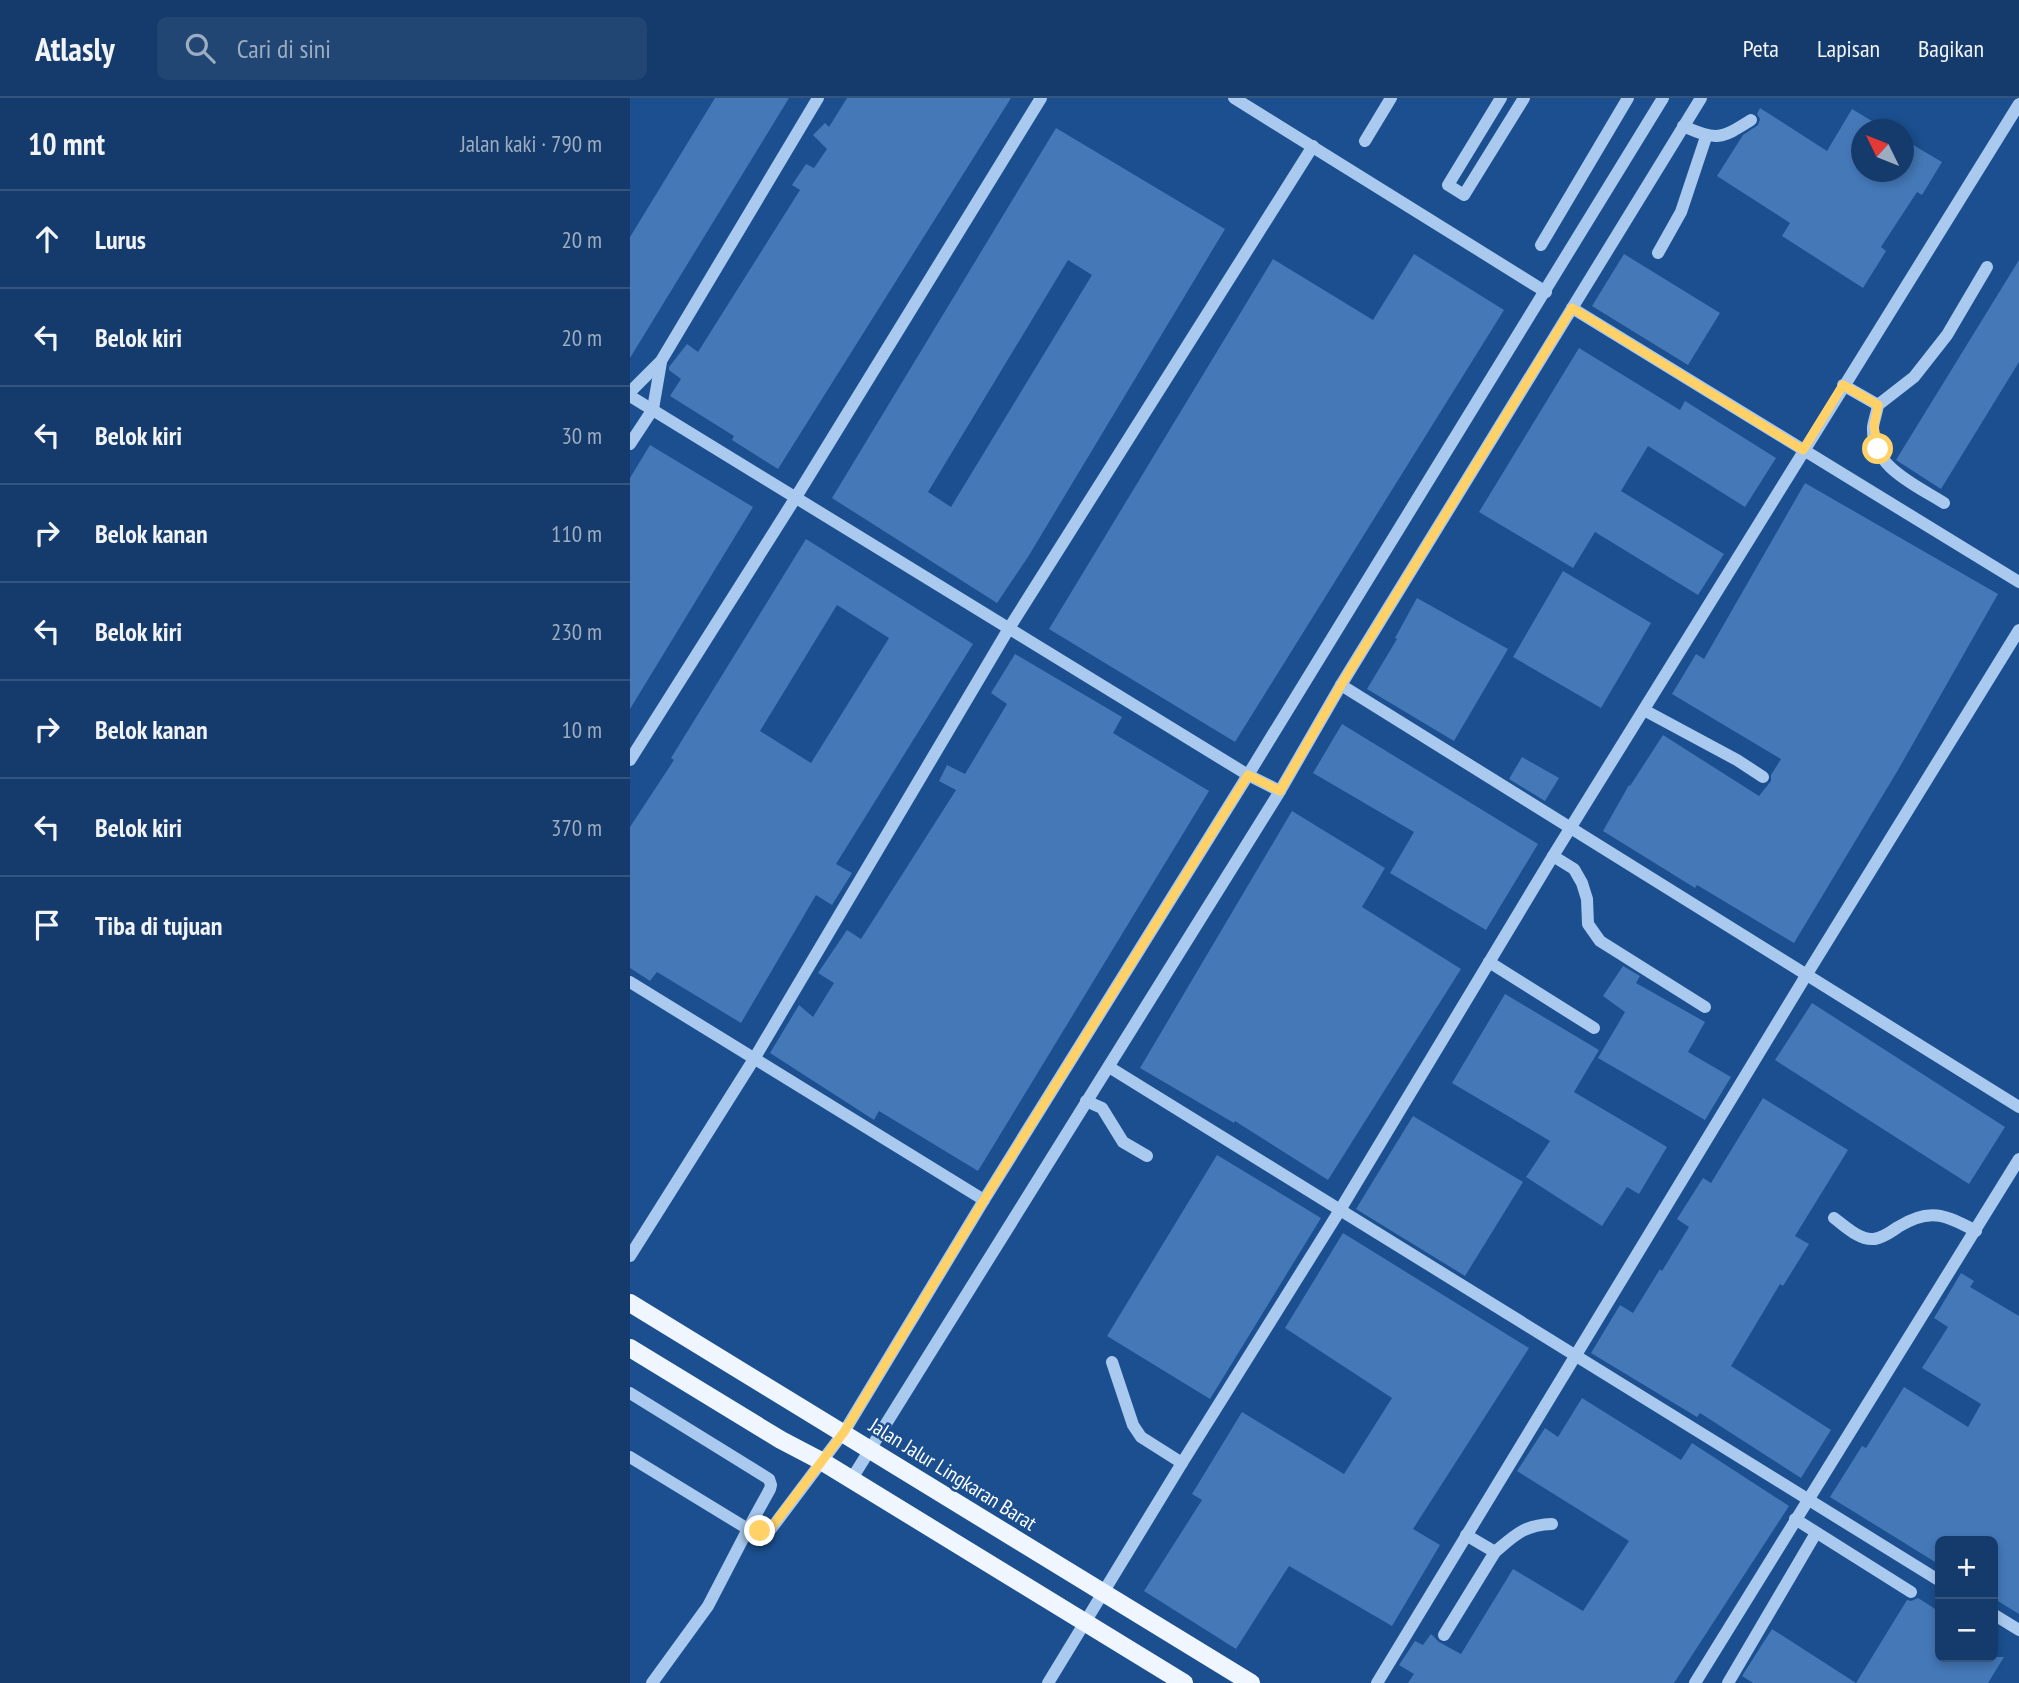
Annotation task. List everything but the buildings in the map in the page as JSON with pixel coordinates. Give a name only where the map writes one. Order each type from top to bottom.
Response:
[{"type":"main road","name":"Jalan Jalur Lingkaran Barat","points":[[630,1303],[1251,1683]]},
{"type":"main road","points":[[630,1348],[781,1440],[823,1462],[1184,1683]]},
{"type":"street","points":[[818,98],[661,361],[630,394],[1008,629],[1248,775],[1280,791]]},
{"type":"street","points":[[630,760],[796,497],[1041,98]]},
{"type":"street","points":[[1234,98],[1546,292]]},
{"type":"street","points":[[1365,141],[1391,98]]},
{"type":"street","points":[[1501,98],[1448,185],[1464,195],[1524,98]]},
{"type":"street","points":[[1541,245],[1628,98]]},
{"type":"street","points":[[630,1457],[748,1529],[760,1531],[771,1528],[823,1462],[844,1432],[984,1200],[1664,98]]},
{"type":"street","points":[[851,1480],[1280,791],[1341,685],[1701,98]]},
{"type":"street","points":[[1048,1683],[1340,1210],[1553,856],[2019,104]]},
{"type":"street","points":[[1684,126],[1706,137],[1725,135],[1751,120]]},
{"type":"street","points":[[1658,253],[1681,212],[1706,137]]},
{"type":"street","points":[[630,1256],[754,1059],[1008,629],[1313,146]]},
{"type":"street","points":[[1944,503],[1891,469],[1882,458],[1874,435],[1878,405],[1914,377],[1947,335],[1987,267]]},
{"type":"street","points":[[1572,308],[2019,582]]},
{"type":"street","points":[[630,444],[653,409],[661,361]]},
{"type":"street","points":[[1843,385],[1878,405]]},
{"type":"street","points":[[1377,1683],[2019,630]]},
{"type":"street","points":[[1341,685],[2019,1107]]},
{"type":"street","points":[[1644,710],[1763,777]]},
{"type":"street","points":[[1553,856],[1574,869],[1582,883],[1587,899],[1588,925],[1600,941],[1705,1007]]},
{"type":"street","points":[[1489,962],[1594,1028]]},
{"type":"street","points":[[630,982],[984,1200]]},
{"type":"street","points":[[1109,1067],[1935,1578]]},
{"type":"street","points":[[1086,1101],[1102,1108],[1123,1142],[1147,1156]]},
{"type":"street","points":[[1698,1682],[1807,1498],[2019,1159]]},
{"type":"street","points":[[1834,1218],[1860,1236],[1873,1239],[1929,1214],[1945,1215],[1976,1231]]},
{"type":"street","points":[[1112,1363],[1133,1425],[1141,1437],[1182,1463]]},
{"type":"street","points":[[630,1393],[769,1479],[771,1485],[708,1606],[652,1683]]},
{"type":"street","points":[[1795,1519],[1911,1592]]},
{"type":"street","points":[[1444,1635],[1495,1552],[1514,1536],[1534,1525],[1552,1524]]},
{"type":"street","points":[[1728,1683],[1816,1533]]},
{"type":"street","points":[[1466,1535],[1495,1552]]},
{"type":"street","points":[[1998,1617],[2019,1630]]},
{"type":"route","points":[[760,1531],[771,1528],[788,1508],[844,1432],[984,1200],[1248,775],[1280,791],[1341,685],[1572,308],[1803,450],[1843,385],[1878,405],[1874,435],[1878,449]]}]
